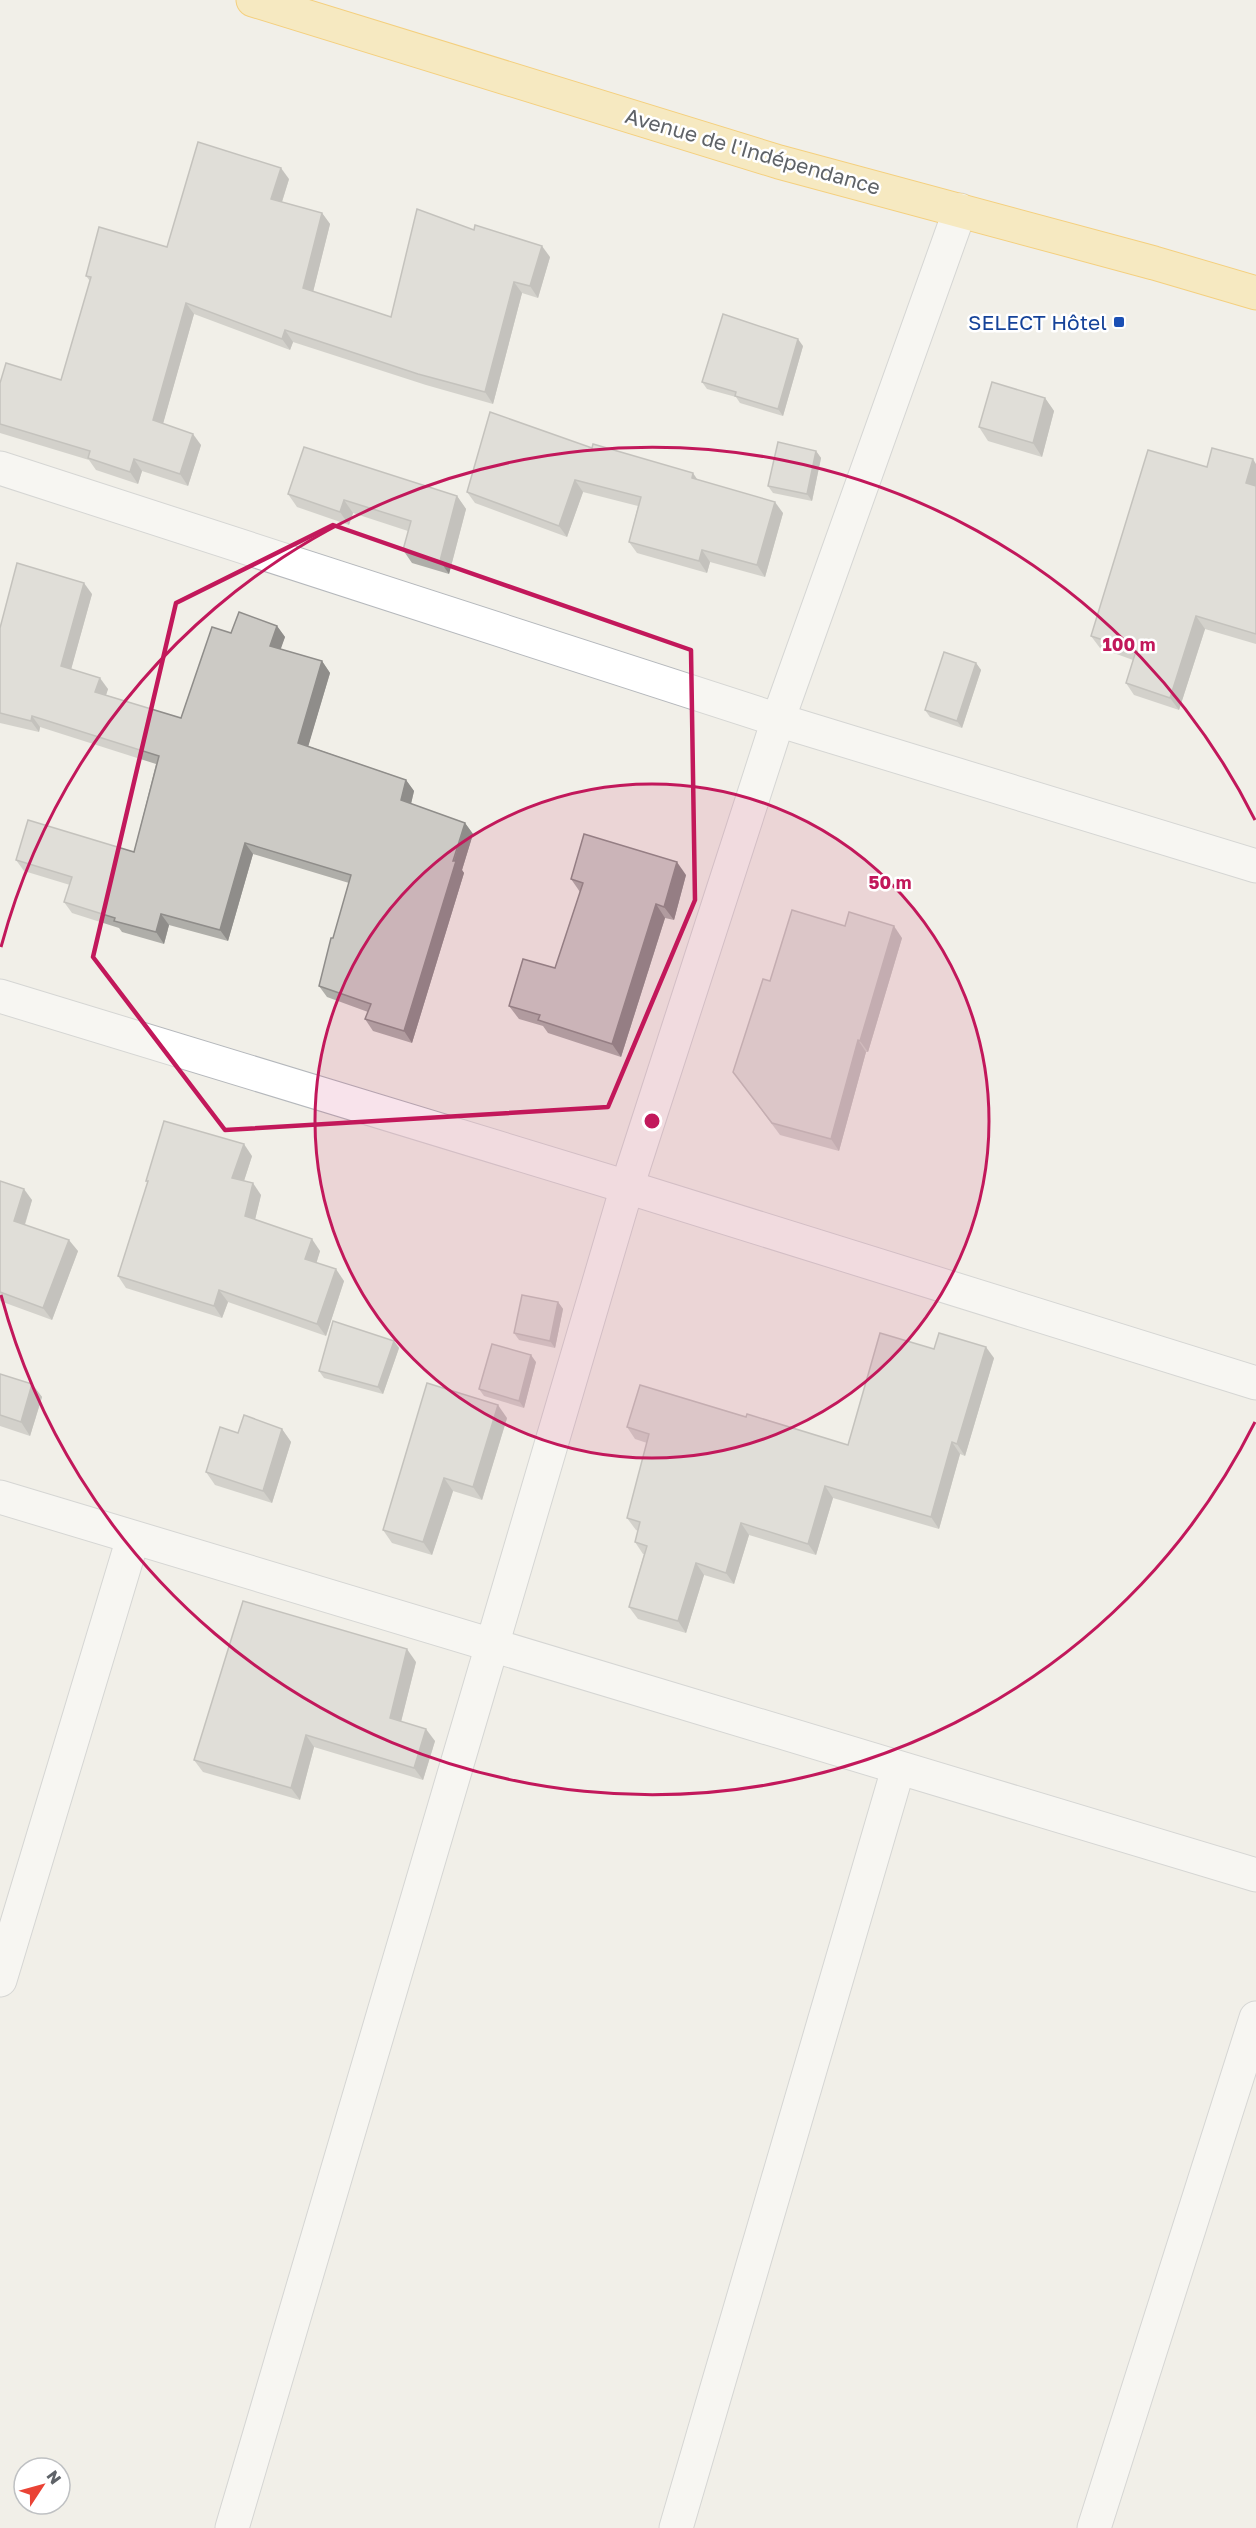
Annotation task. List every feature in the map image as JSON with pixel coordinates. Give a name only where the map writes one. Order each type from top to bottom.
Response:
[{"type":"highway","name":"Avenue de l'Indépendance","points":[[253,0],[779,162],[1154,263],[1256,293]]},
{"type":"street","points":[[231,2528],[627,1187],[778,720],[960,210]]},
{"type":"street","points":[[0,468],[778,720],[1256,866]]},
{"type":"street","points":[[0,996],[627,1187],[1256,1383]]},
{"type":"street","points":[[0,1497],[897,1769],[1256,1875]]},
{"type":"street","points":[[0,1980],[133,1538]]},
{"type":"street","points":[[676,2528],[897,1769]]},
{"type":"street","points":[[1094,2528],[1256,2018]]},
{"type":"highlighted area","points":[[333,525],[691,650],[695,900],[608,1107],[225,1130],[93,957],[176,603]]},
{"type":"building","points":[[198,142],[281,168],[271,199],[322,213],[303,288],[391,317],[417,209],[474,230],[475,225],[542,246],[530,286],[514,282],[485,392],[418,374],[285,330],[282,339],[186,303],[153,420],[193,434],[180,474],[134,459],[130,472],[88,458],[90,451],[0,424],[0,383],[6,363],[61,380],[91,277],[86,276],[99,227],[167,247]]},
{"type":"building","points":[[723,314],[798,339],[778,409],[735,396],[736,392],[702,382]]},
{"type":"building","points":[[992,382],[1045,398],[1033,443],[979,427]]},
{"type":"building","points":[[490,412],[592,448],[593,444],[693,473],[692,478],[775,502],[757,565],[702,550],[699,561],[629,542],[641,497],[575,480],[559,526],[467,492]]},
{"type":"building","points":[[778,442],[816,451],[807,494],[768,486]]},
{"type":"building","points":[[304,447],[457,496],[440,561],[403,550],[411,521],[344,500],[340,512],[288,494]]},
{"type":"building","points":[[1212,448],[1253,459],[1246,483],[1256,486],[1256,634],[1196,616],[1170,698],[1126,683],[1136,651],[1091,636],[1148,450],[1207,467]]},
{"type":"building","points":[[17,563],[84,583],[61,666],[100,678],[95,692],[181,718],[212,627],[231,633],[239,612],[277,626],[270,646],[322,661],[298,743],[406,780],[401,800],[465,823],[453,861],[456,861],[404,1031],[365,1019],[371,1004],[319,986],[351,875],[245,843],[220,930],[161,914],[156,932],[114,921],[115,918],[64,902],[72,877],[16,860],[28,820],[134,852],[159,756],[32,716],[31,721],[0,713],[0,628]]},
{"type":"building","points":[[944,652],[976,663],[957,721],[925,710]]},
{"type":"building","points":[[584,834],[677,862],[664,907],[656,904],[612,1044],[538,1020],[540,1015],[509,1006],[523,959],[555,968],[583,883],[571,879]]},
{"type":"building","points":[[792,910],[845,926],[849,912],[894,926],[860,1041],[858,1040],[831,1139],[772,1123],[733,1072],[763,979],[770,981]]},
{"type":"building","points":[[164,1121],[244,1144],[232,1178],[253,1183],[245,1216],[312,1239],[305,1259],[336,1269],[317,1324],[219,1290],[214,1306],[118,1276]]},
{"type":"building","points":[[0,1181],[24,1189],[14,1221],[69,1240],[43,1308],[0,1292]]},
{"type":"building","points":[[522,1295],[558,1302],[550,1341],[514,1333]]},
{"type":"building","points":[[333,1321],[394,1341],[378,1387],[319,1371]]},
{"type":"building","points":[[880,1333],[934,1349],[939,1333],[986,1347],[957,1444],[952,1442],[931,1517],[825,1486],[808,1544],[741,1523],[726,1573],[696,1563],[678,1621],[629,1607],[647,1546],[635,1542],[640,1522],[627,1518],[649,1434],[627,1427],[640,1385],[848,1445]]},
{"type":"building","points":[[492,1344],[531,1355],[519,1401],[479,1389]]},
{"type":"building","points":[[0,1374],[32,1384],[21,1422],[0,1415]]},
{"type":"building","points":[[427,1383],[498,1405],[473,1487],[444,1478],[423,1542],[383,1530]]},
{"type":"building","points":[[244,1415],[282,1429],[263,1491],[206,1472],[220,1427],[238,1433]]},
{"type":"building","points":[[243,1601],[407,1649],[390,1718],[426,1729],[414,1768],[306,1735],[291,1788],[194,1760]]},
{"type":"place","name":"SELECT Hôtel","points":[[1119,322]]}]
